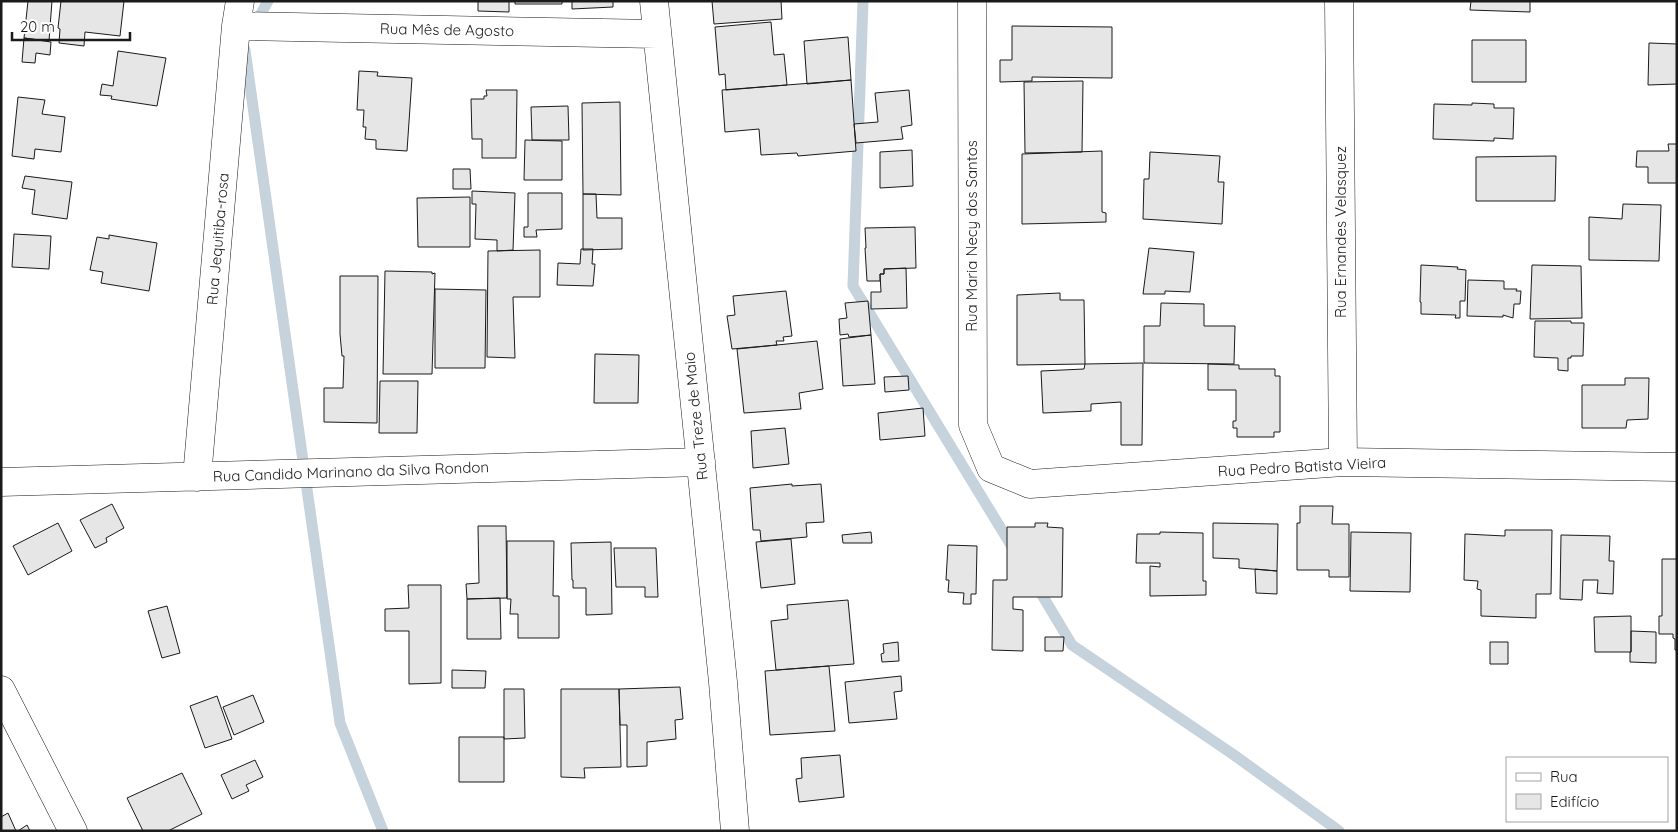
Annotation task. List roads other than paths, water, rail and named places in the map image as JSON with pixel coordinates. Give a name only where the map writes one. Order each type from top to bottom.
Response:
[{"type":"street","name":"Rua Treze de Maio","points":[[654,1],[722,672],[736,831]]},
{"type":"street","name":"Rua Maria Necy dos Santos","points":[[972,1],[973,425],[991,468]]},
{"type":"street","name":"Rua Ernandes Velasquez","points":[[1339,1],[1343,462]]},
{"type":"street","name":"Rua Mês de Agosto","points":[[238,14],[657,34]]},
{"type":"street","name":"Rua Jequitiba-rosa","points":[[197,477],[238,14]]},
{"type":"street","name":"Rua Candido Marinano da Silva Rondon","points":[[1,482],[701,462]]},
{"type":"street","name":"Rua Pedro Batista Vieira","points":[[991,468],[1030,484],[1343,462],[1677,467]]},
{"type":"street","points":[[1,690],[73,831]]},
{"type":"waterway","points":[[255,25],[268,1]]},
{"type":"waterway","points":[[863,1],[853,286],[1014,550]]},
{"type":"waterway","points":[[245,50],[340,723],[383,831]]},
{"type":"waterway","points":[[1036,585],[1072,645],[1234,755],[1339,831]]}]
